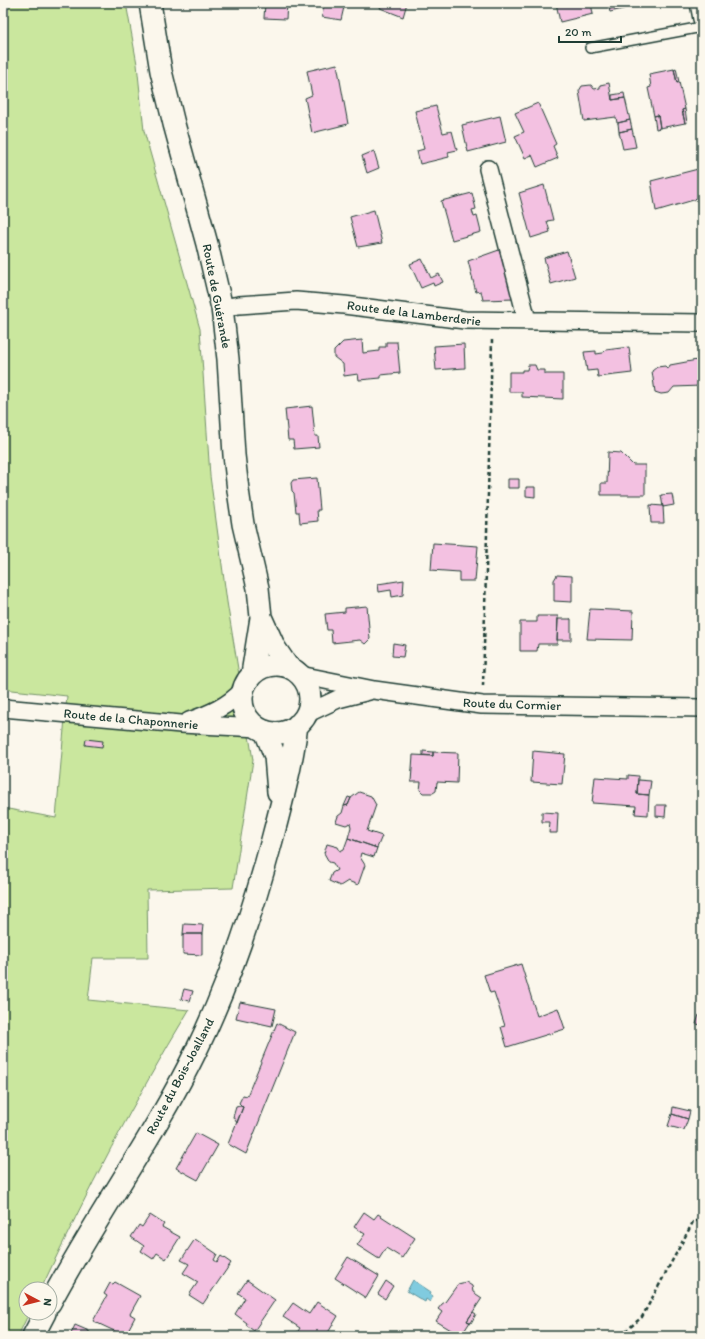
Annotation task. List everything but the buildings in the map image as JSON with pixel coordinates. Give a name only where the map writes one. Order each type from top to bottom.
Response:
[{"type":"street","name":"Route de Guérande","points":[[150,3],[161,71],[207,244],[222,308],[228,359],[234,455],[238,490],[243,524],[258,588],[261,617],[248,682]]},
{"type":"street","points":[[699,3],[702,19]]},
{"type":"street","points":[[488,169],[526,320]]},
{"type":"street","name":"Route de la Lamberderie","points":[[222,308],[238,305],[296,300],[344,304],[465,320],[702,323]]},
{"type":"street","name":"Route de Guérande","points":[[261,617],[275,648],[294,671]]},
{"type":"street","points":[[181,724],[208,715],[232,701],[248,682],[265,666],[280,665],[294,671],[306,684],[309,694],[309,704],[301,720]]},
{"type":"street","name":"Route du Cormier","points":[[294,671],[374,690],[482,705],[702,708]]},
{"type":"street","points":[[248,682],[242,701],[244,712],[250,721],[262,730],[276,733],[286,731],[301,720],[338,699],[374,690]]},
{"type":"street","name":"Route de la Chaponnerie","points":[[3,708],[262,730]]},
{"type":"street","name":"Route du Bois-Joalland","points":[[58,1290],[128,1172],[198,1047],[222,991],[255,903],[280,810],[301,720]]},
{"type":"street","name":"Route du Bois-Joalland","points":[[262,730],[275,756],[280,810]]},
{"type":"street","points":[[33,1336],[41,1321]]},
{"type":"lane","points":[[590,48],[702,27]]},
{"type":"path","points":[[482,705],[493,321]]},
{"type":"path","points":[[620,1336],[642,1317],[693,1222],[702,1219]]},
{"type":"green space","points":[[3,3],[126,3],[137,64],[144,131],[200,329],[210,476],[227,602],[253,760],[233,888],[147,890],[148,958],[93,958],[88,1000],[189,1010],[149,1078],[111,1148],[45,1281],[18,1281],[18,1321],[25,1321],[18,1336],[3,1336],[3,808],[56,818],[67,696],[3,689]]},
{"type":"water","points":[[413,1280],[431,1292],[430,1294],[433,1296],[430,1302],[426,1299],[425,1302],[407,1291]]}]
